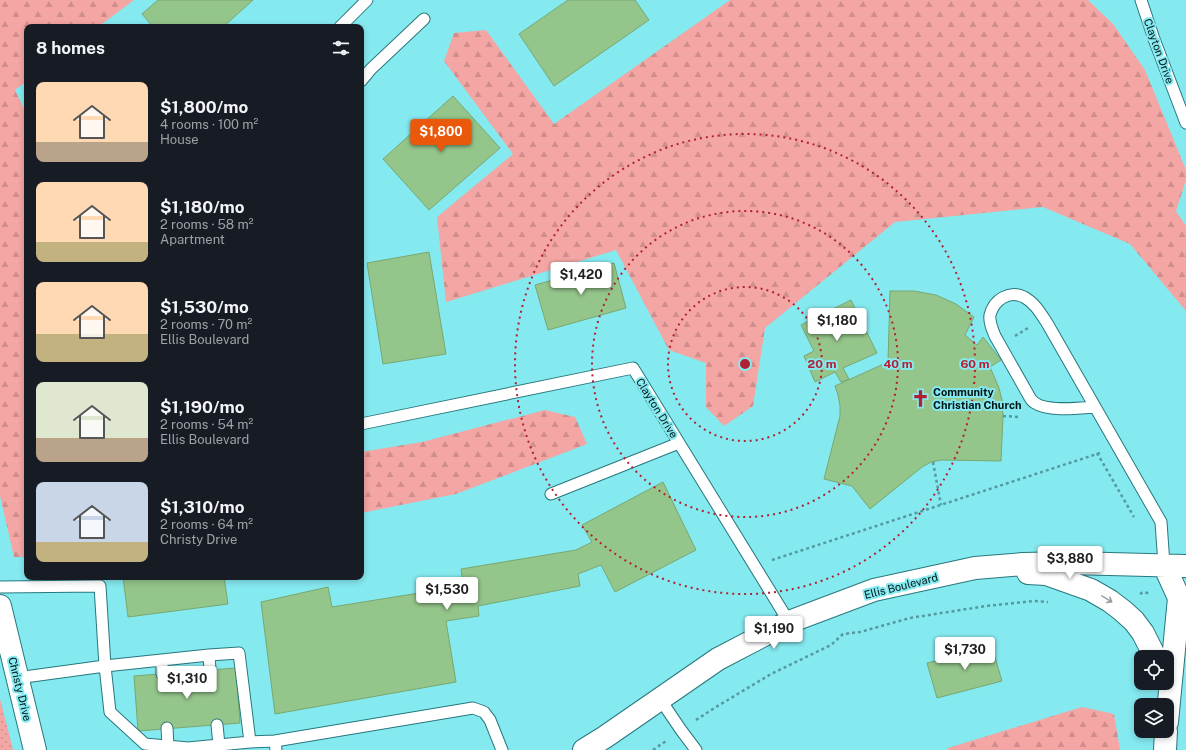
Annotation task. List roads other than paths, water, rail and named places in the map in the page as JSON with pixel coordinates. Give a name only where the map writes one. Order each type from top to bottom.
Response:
[{"type":"main road","name":"Ellis Boulevard","points":[[584,750],[718,659],[790,622],[874,590],[975,568],[1022,564],[1071,563],[1186,566]]},
{"type":"main road","points":[[1164,566],[1179,598],[1169,698]]},
{"type":"main road","points":[[975,568],[1046,574],[1091,590],[1110,601],[1134,621],[1143,633],[1152,650]]},
{"type":"main road","name":"Christy Drive","points":[[0,606],[35,750]]},
{"type":"main road","points":[[1165,750],[1166,738]]},
{"type":"lane","points":[[343,24],[367,0]]},
{"type":"lane","name":"Clayton Drive","points":[[1141,0],[1186,123]]},
{"type":"lane","points":[[364,77],[424,19]]},
{"type":"lane","points":[[1095,407],[1064,409],[1044,407],[1035,403],[1028,396],[991,326],[990,316],[993,306],[1000,298],[1012,294],[1024,297],[1033,304],[1044,319],[1116,443],[1161,522],[1164,566]]},
{"type":"lane","name":"Clayton Drive","points":[[364,423],[633,368],[790,622]]},
{"type":"lane","points":[[551,494],[679,443]]},
{"type":"lane","points":[[0,587],[100,586],[105,666],[110,712],[145,744],[188,749],[250,742],[275,746],[473,708],[484,712],[490,720],[502,750]]},
{"type":"lane","points":[[17,678],[105,666],[239,653],[250,742]]},
{"type":"lane","points":[[209,655],[210,670]]},
{"type":"lane","points":[[162,660],[162,674]]},
{"type":"lane","points":[[660,699],[696,750]]},
{"type":"lane","points":[[217,725],[219,745]]},
{"type":"lane","points":[[166,728],[168,746]]},
{"type":"place","name":"Community Christian Church","points":[[920,398]]}]
